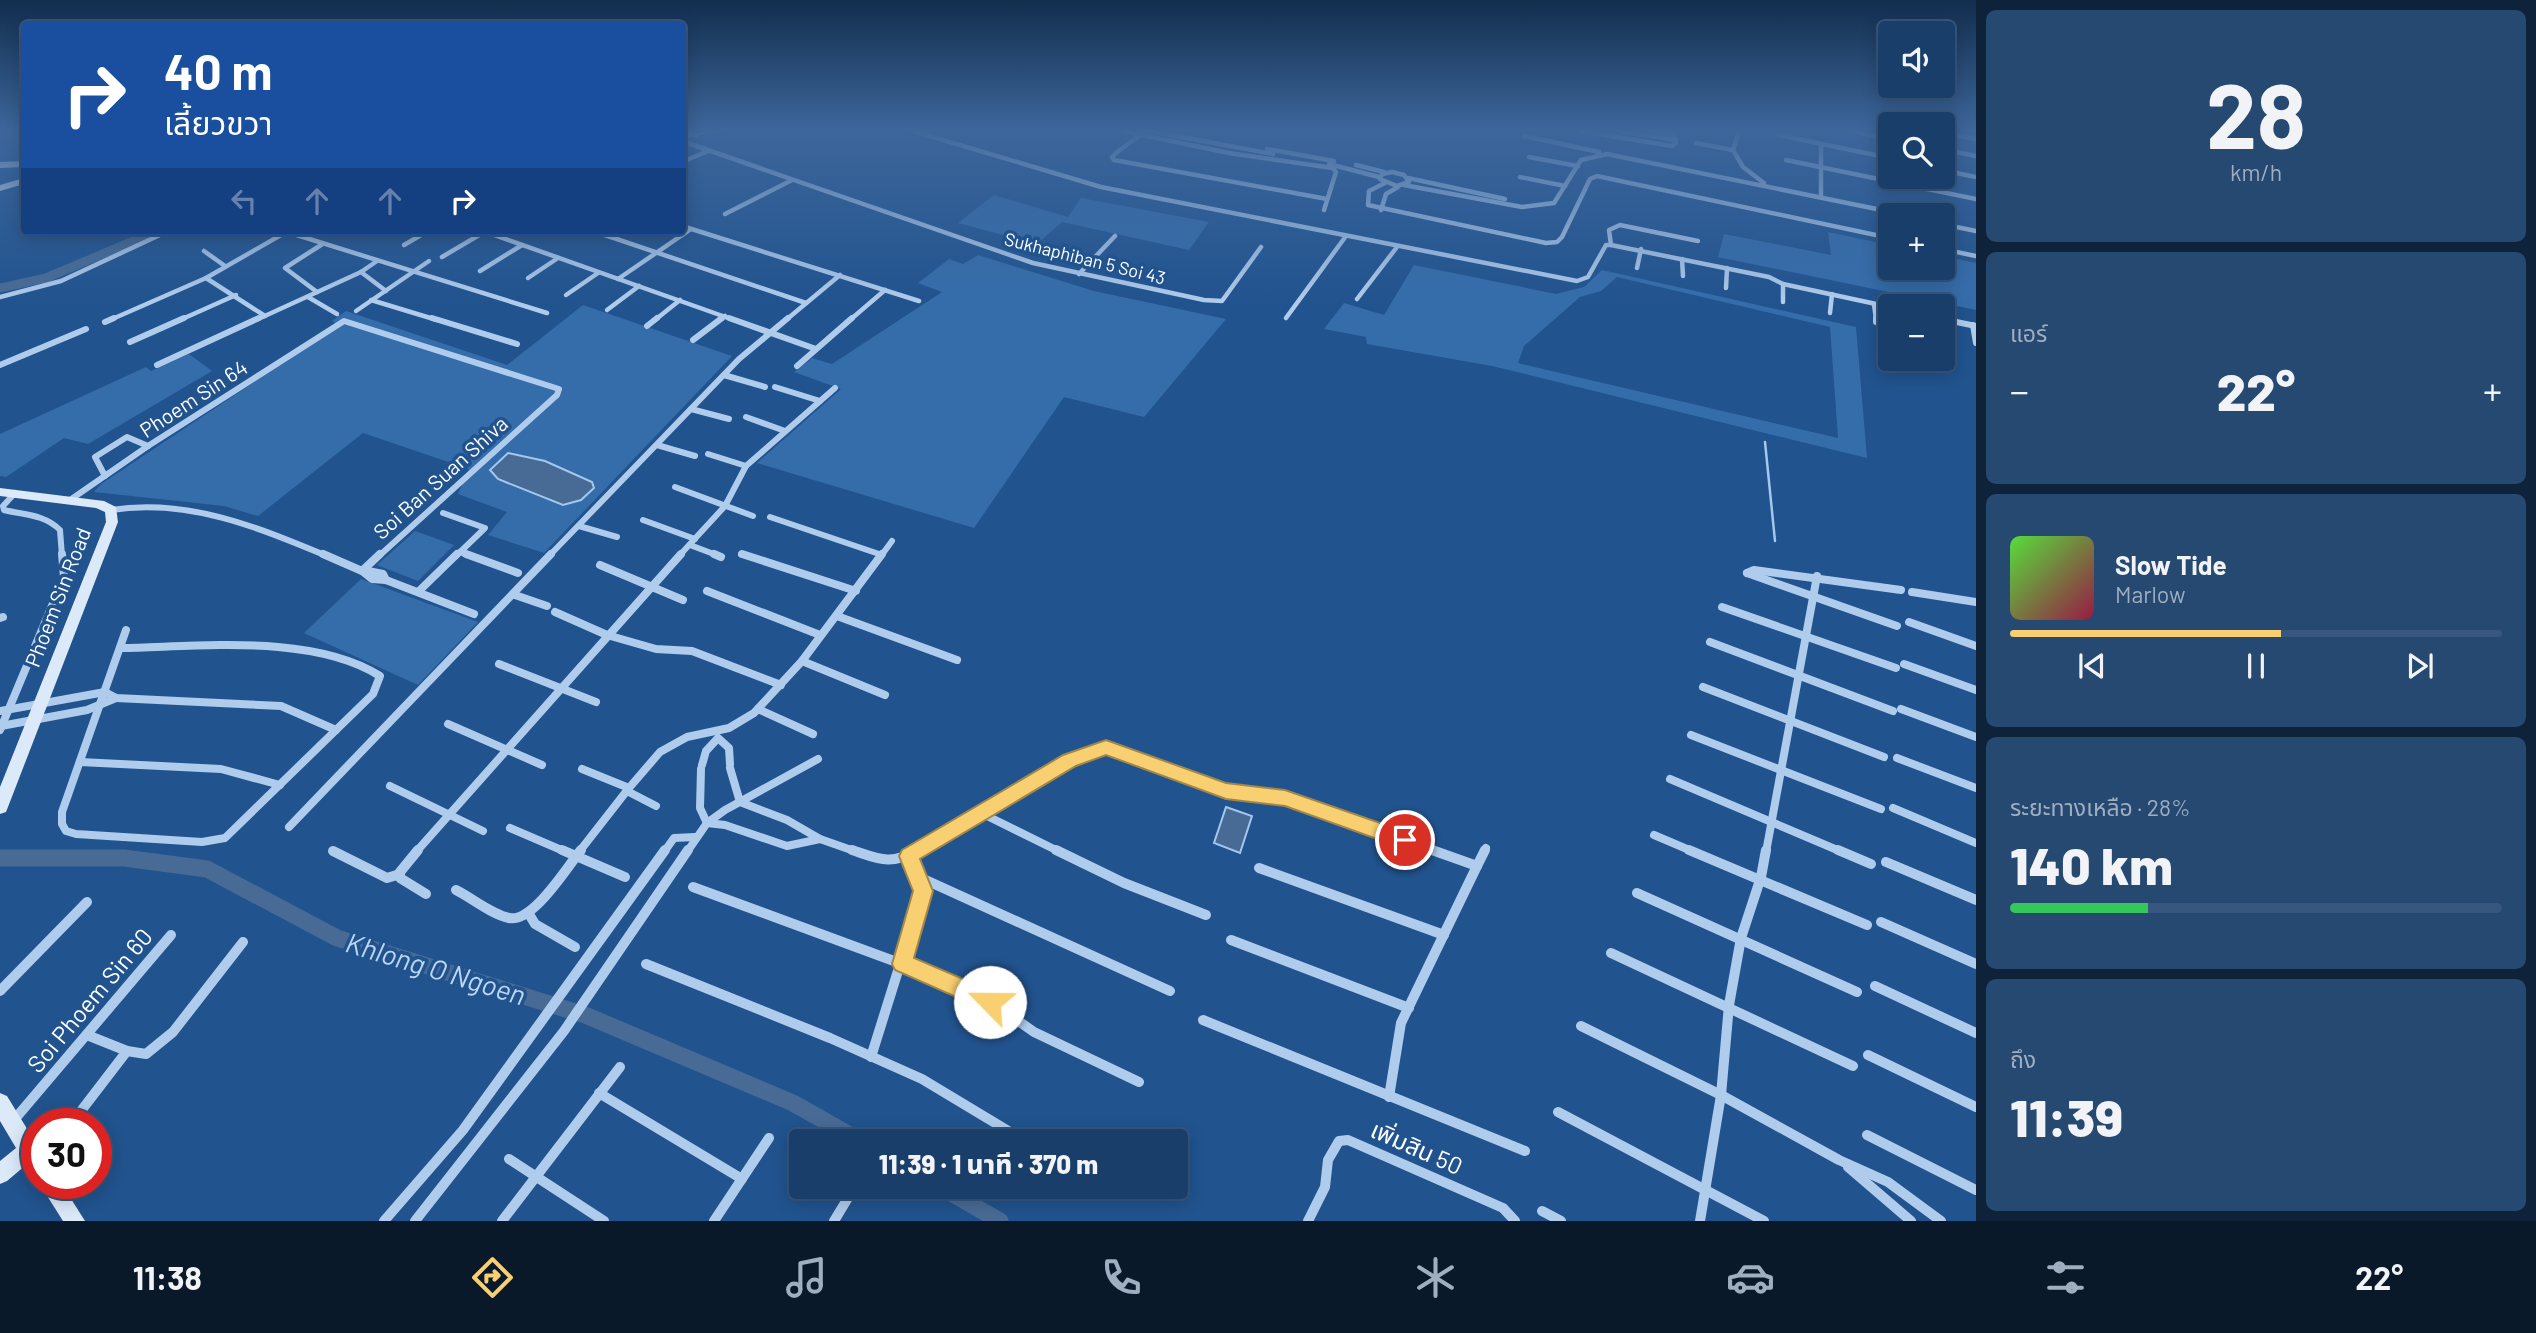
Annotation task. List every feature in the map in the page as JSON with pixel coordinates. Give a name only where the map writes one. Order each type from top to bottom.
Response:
[{"type":"street","points":[[725,214],[776,188]]},
{"type":"street","name":"Sukhaphiban 5 Soi 43","points":[[815,188],[1007,254],[1079,274],[1204,300],[1222,301],[1261,247]]},
{"type":"street","points":[[1106,188],[1577,281],[1588,277],[1606,246],[1611,244],[1769,277],[1783,284],[1878,305]]},
{"type":"street","points":[[1267,188],[1327,199]]},
{"type":"street","points":[[1324,209],[1331,188]]},
{"type":"street","points":[[1375,188],[1369,191],[1366,202],[1381,209],[1546,243],[1557,242],[1585,188]]},
{"type":"street","points":[[1381,209],[1386,194],[1397,188]]},
{"type":"street","points":[[1431,188],[1536,207],[1554,203],[1563,188]]},
{"type":"street","points":[[1654,188],[1878,235]]},
{"type":"street","points":[[1782,188],[1878,209]]},
{"type":"street","points":[[1821,188],[1821,196]]},
{"type":"street","points":[[1926,188],[1976,198]]},
{"type":"street","points":[[1611,244],[1609,230],[1620,225],[1698,241]]},
{"type":"street","points":[[686,227],[919,301]]},
{"type":"street","points":[[1955,227],[1976,231]]},
{"type":"street","points":[[686,232],[691,229]]},
{"type":"street","points":[[0,297],[61,281],[160,235]]},
{"type":"street","points":[[105,322],[206,278],[280,235]]},
{"type":"street","points":[[297,235],[321,245],[547,313]]},
{"type":"street","points":[[404,245],[421,235]]},
{"type":"street","points":[[442,257],[478,235]]},
{"type":"street","points":[[496,235],[816,349]]},
{"type":"street","points":[[605,235],[806,303]]},
{"type":"street","points":[[618,279],[682,235]]},
{"type":"street","points":[[1079,274],[1115,236]]},
{"type":"street","points":[[1286,318],[1346,236]]},
{"type":"street","points":[[317,292],[285,268],[321,245]]},
{"type":"street","points":[[480,271],[522,245]]},
{"type":"street","points":[[1357,299],[1397,247]]},
{"type":"street","points":[[1637,268],[1642,249]]},
{"type":"street","points":[[204,251],[225,267]]},
{"type":"street","points":[[1955,252],[1976,257]]},
{"type":"street","points":[[528,278],[558,258]]},
{"type":"street","points":[[1682,259],[1683,276]]},
{"type":"street","points":[[157,365],[308,297],[377,261]]},
{"type":"street","points":[[356,311],[429,261]]},
{"type":"street","points":[[1726,288],[1727,268]]},
{"type":"street","points":[[360,272],[386,291]]},
{"type":"street","points":[[566,295],[598,273]]},
{"type":"street","points":[[289,827],[724,375],[769,333],[840,275]]},
{"type":"street","points":[[206,278],[265,316]]},
{"type":"street","points":[[1783,284],[1783,302]]},
{"type":"street","points":[[607,310],[639,286]]},
{"type":"street","points":[[797,366],[885,290]]},
{"type":"street","points":[[1830,313],[1832,294]]},
{"type":"street","points":[[130,342],[236,295]]},
{"type":"street","points":[[308,297],[337,314]]},
{"type":"street","points":[[371,300],[517,344]]},
{"type":"street","points":[[647,326],[680,300]]},
{"type":"street","points":[[1874,304],[1876,322]]},
{"type":"street","points":[[693,340],[725,316]]},
{"type":"street","name":"Soi Ban Suan Shiva","points":[[335,325],[352,321],[551,384],[559,392],[474,473],[362,570]]},
{"type":"street","points":[[1955,322],[1975,326],[1976,343]]},
{"type":"street","name":"Phoem Sin 64","points":[[70,500],[335,325]]},
{"type":"street","points":[[0,365],[86,329]]},
{"type":"street","points":[[724,375],[765,387]]},
{"type":"street","points":[[775,387],[820,401]]},
{"type":"street","points":[[333,851],[387,878],[401,874],[560,687],[725,506],[746,466],[835,388]]},
{"type":"street","points":[[691,409],[729,419]]},
{"type":"street","points":[[746,417],[785,431]]},
{"type":"street","points":[[105,476],[95,457],[127,438],[148,446]]},
{"type":"street","points":[[657,445],[695,456]]},
{"type":"street","points":[[708,454],[746,466]]},
{"type":"street","points":[[675,487],[753,516]]},
{"type":"street","points":[[1,728],[64,577],[60,530],[50,520],[4,510],[7,492]]},
{"type":"street","name":"Phoem Sin Road","points":[[0,807],[112,522],[111,510],[99,504],[7,492]]},
{"type":"street","points":[[111,510],[132,505],[219,515],[362,570],[366,576],[376,580],[386,580],[474,614]]},
{"type":"street","points":[[418,592],[485,528],[443,513]]},
{"type":"street","points":[[770,517],[882,555]]},
{"type":"street","points":[[643,520],[721,557]]},
{"type":"street","points":[[579,526],[617,537]]},
{"type":"street","points":[[456,890],[508,918],[528,914],[578,857],[660,752],[687,737],[717,735],[746,721],[758,709],[802,661],[892,541]]},
{"type":"street","points":[[460,552],[518,573]]},
{"type":"street","points":[[741,554],[856,591]]},
{"type":"street","points":[[600,565],[684,600]]},
{"type":"street","points":[[1897,626],[1813,599],[1747,573],[1754,570],[1817,576],[1901,590]]},
{"type":"street","points":[[1700,1221],[1721,1095],[1729,1005],[1741,938],[1761,877],[1788,720],[1817,576]]},
{"type":"street","points":[[707,591],[820,635]]},
{"type":"street","points":[[1912,592],[1976,602]]},
{"type":"street","points":[[515,595],[547,606]]},
{"type":"street","points":[[1722,607],[1896,668]]},
{"type":"street","points":[[555,612],[607,635],[656,649],[692,651],[780,685]]},
{"type":"street","points":[[837,616],[957,660]]},
{"type":"street","points":[[1909,622],[1976,646]]},
{"type":"street","points":[[120,648],[274,648],[346,659],[374,669],[380,676],[380,682],[373,694],[225,838],[213,842],[76,834],[66,831],[61,824],[126,630]]},
{"type":"street","points":[[1710,642],[1976,737]]},
{"type":"street","points":[[802,661],[885,695]]},
{"type":"street","points":[[499,664],[596,702]]},
{"type":"street","points":[[1904,664],[1976,690]]},
{"type":"street","points":[[1703,687],[1884,757]]},
{"type":"street","points":[[0,710],[105,692],[116,698],[281,706],[336,730]]},
{"type":"street","points":[[1,728],[99,707],[116,698]]},
{"type":"street","points":[[758,709],[813,734]]},
{"type":"street","points":[[448,724],[542,765]]},
{"type":"street","points":[[717,735],[729,748],[730,766],[740,802]]},
{"type":"street","points":[[707,823],[700,808],[702,767],[706,751],[717,735]]},
{"type":"street","points":[[1691,735],[1881,809]]},
{"type":"street","points":[[740,802],[787,820],[820,839],[889,862],[909,856],[979,812],[1070,761],[1106,747],[1226,791],[1285,798],[1477,866]]},
{"type":"street","points":[[1897,758],[1976,788]]},
{"type":"street","points":[[415,1221],[564,1031],[707,823],[818,759]]},
{"type":"street","points":[[80,762],[221,769],[281,785]]},
{"type":"street","points":[[582,769],[656,806]]},
{"type":"street","points":[[1670,779],[1871,864]]},
{"type":"street","points":[[390,786],[483,831]]},
{"type":"street","points":[[1893,808],[1976,843]]},
{"type":"street","points":[[979,812],[1124,883],[1206,915]]},
{"type":"street","points":[[707,823],[725,825],[787,846],[820,839]]},
{"type":"street","points":[[510,828],[625,877]]},
{"type":"street","points":[[1654,835],[1761,877],[1867,925]]},
{"type":"street","points":[[384,1221],[463,1130],[674,838],[695,837]]},
{"type":"street","points":[[1389,1097],[1401,1023],[1486,848]]},
{"type":"street","points":[[871,1057],[923,891],[909,856]]},
{"type":"street","points":[[1886,862],[1976,900]]},
{"type":"street","points":[[1259,868],[1444,935]]},
{"type":"street","points":[[401,874],[400,878],[426,894]]},
{"type":"street","points":[[919,877],[1003,914],[1085,957],[1170,991]]},
{"type":"street","points":[[694,887],[902,964],[990,1002],[1034,1032],[1139,1082]]},
{"type":"street","points":[[1637,893],[1857,992]]},
{"type":"street","points":[[0,992],[87,902]]},
{"type":"street","points":[[528,914],[535,923],[575,947]]},
{"type":"street","points":[[1881,922],[1976,964]]},
{"type":"street","name":"Soi Phoem Sin 60","points":[[11,1124],[171,935]]},
{"type":"street","points":[[1231,940],[1409,1008]]},
{"type":"street","points":[[87,1035],[127,1051],[146,1054],[161,1045],[243,942]]},
{"type":"street","points":[[1611,953],[1729,1005],[1853,1066]]},
{"type":"street","points":[[646,964],[922,1079],[1006,1129]]},
{"type":"street","points":[[1875,986],[1976,1033]]},
{"type":"street","points":[[1203,1020],[1525,1151]]},
{"type":"street","points":[[1581,1026],[1721,1095],[1839,1160],[1888,1182],[1941,1221]]},
{"type":"street","points":[[83,1108],[127,1051]]},
{"type":"street","points":[[1868,1055],[1976,1107]]},
{"type":"street","points":[[502,1221],[620,1067]]},
{"type":"street","points":[[600,1093],[742,1179]]},
{"type":"street","points":[[0,1103],[21,1140]]},
{"type":"street","points":[[1558,1112],[1763,1221]]},
{"type":"street","points":[[1867,1135],[1976,1190]]},
{"type":"street","points":[[714,1221],[769,1138]]},
{"type":"street","name":"เพิ่มสิน 50","points":[[1308,1221],[1325,1187],[1333,1147],[1339,1140],[1348,1140],[1503,1208],[1515,1221]]},
{"type":"street","points":[[509,1159],[604,1221]]},
{"type":"street","points":[[1839,1160],[1911,1221]]},
{"type":"street","points":[[0,1174],[21,1164]]},
{"type":"street","points":[[60,1199],[75,1221]]},
{"type":"street","points":[[834,1221],[847,1199]]},
{"type":"street","points":[[1542,1211],[1561,1221]]},
{"type":"shaded area","points":[[994,195],[1068,217],[1081,198],[1209,222],[1189,250],[1062,222],[1037,244],[958,223]]},
{"type":"shaded area","points":[[1828,232],[1878,242],[1878,280],[1955,280],[1955,259],[1976,263],[1976,310],[1955,306],[1955,294],[1898,294],[1718,257],[1724,234],[1831,255]]},
{"type":"shaded area","points":[[978,255],[1094,291],[1226,319],[1144,417],[1064,397],[974,528],[757,463],[841,389],[794,372],[812,358],[832,364],[942,292],[918,283],[949,259],[963,264]]},
{"type":"shaded area","points":[[1414,265],[1556,294],[1584,287],[1602,270],[1856,327],[1867,458],[1492,366],[1367,344],[1366,337],[1324,329],[1344,303],[1384,315]],"holes":[[[1617,277],[1830,327],[1838,438],[1518,363],[1524,346],[1580,297],[1601,291]]]},
{"type":"shaded area","points":[[583,305],[732,356],[544,553],[488,535],[507,512],[458,494],[469,469],[363,433],[258,516],[224,506],[94,492],[101,484],[340,325],[332,321],[346,311],[507,365]],"holes":[[[545,461],[563,505],[532,491]]]},
{"type":"shaded area","points":[[189,354],[212,371],[88,444],[64,438],[6,477],[0,476],[0,434],[146,367],[151,371]]},
{"type":"shaded area","points":[[508,453],[545,461],[592,482],[594,488],[581,500],[563,505],[498,479],[490,470]]},
{"type":"shaded area","points":[[415,531],[454,545],[418,581],[377,565]]},
{"type":"shaded area","points":[[361,579],[478,622],[418,685],[304,633]]},
{"type":"shaded area","points":[[1226,807],[1252,816],[1240,853],[1214,843]]},
{"type":"waterway","points":[[0,288],[46,278],[148,235]]},
{"type":"waterway","points":[[1765,442],[1775,541]]},
{"type":"waterway","name":"Khlong O Ngoen","points":[[0,858],[124,858],[207,869],[337,938],[585,1015],[793,1103],[839,1129]]},
{"type":"waterway","name":"Khlong O Ngoen","points":[[962,1199],[1000,1221]]},
{"type":"route","points":[[990,1002],[902,964],[923,891],[909,856],[1015,790],[1070,761],[1106,747],[1226,791],[1285,798],[1405,840]]}]
